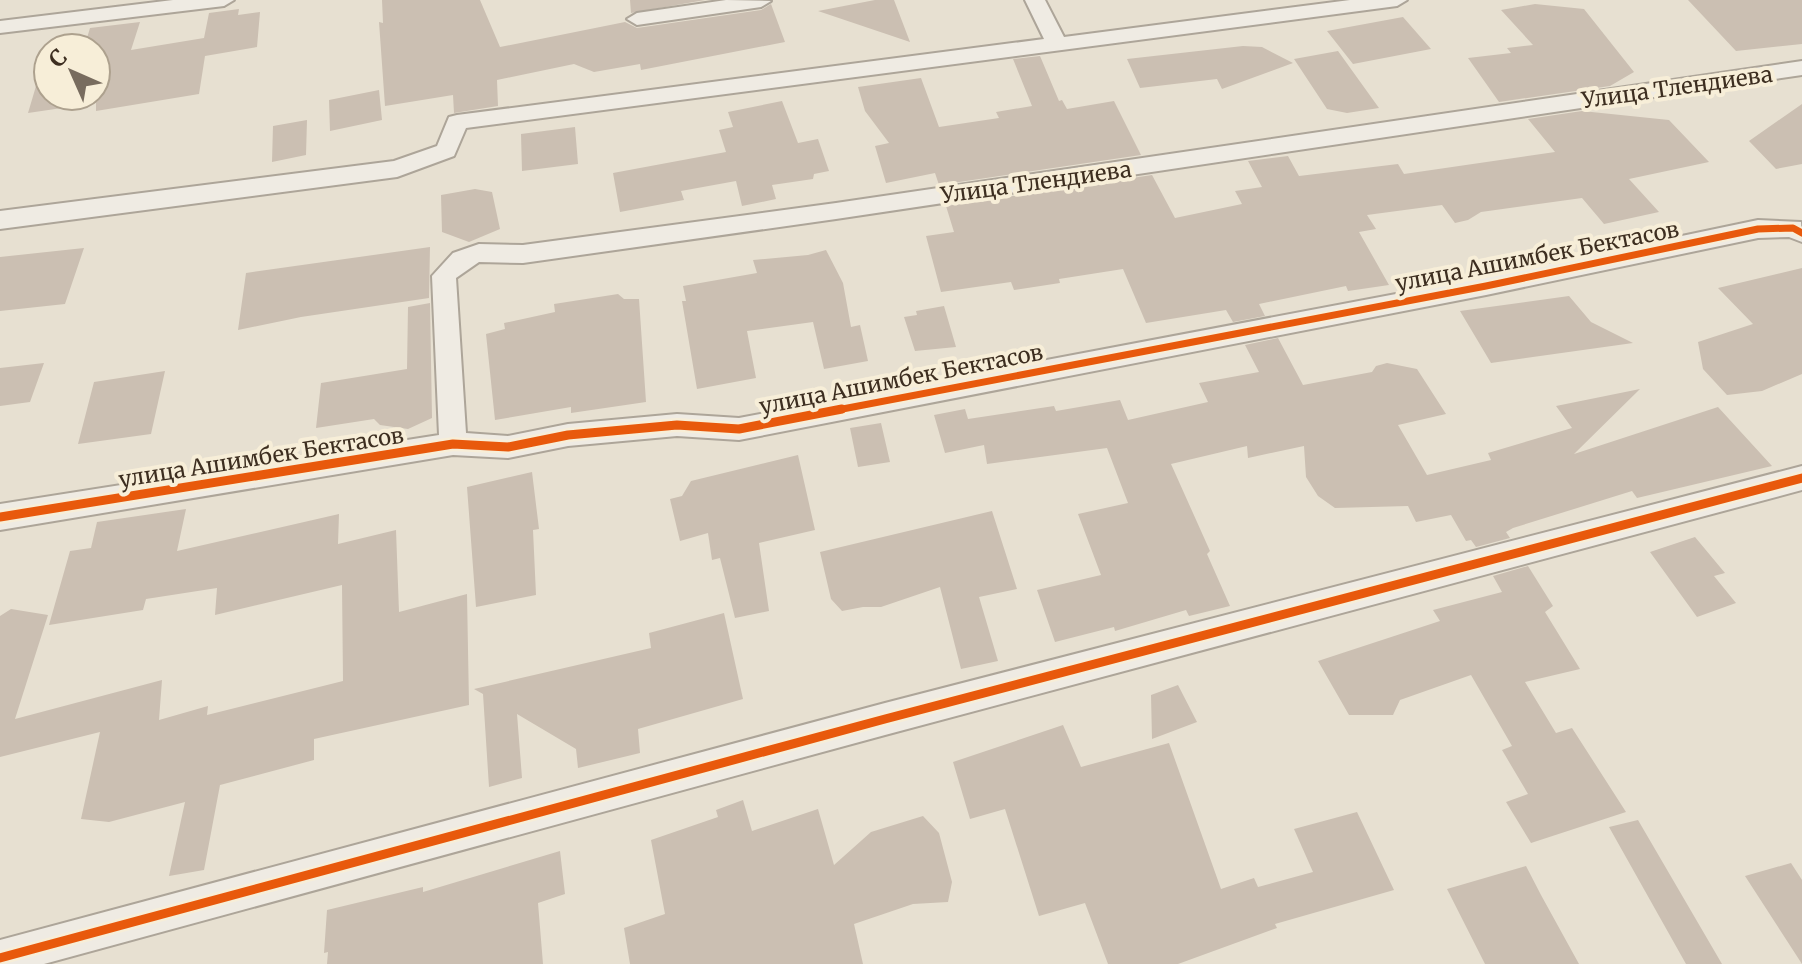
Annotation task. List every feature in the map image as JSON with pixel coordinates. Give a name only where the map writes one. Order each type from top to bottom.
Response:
[{"type":"street","points":[[0,27],[224,0]]},
{"type":"street","points":[[637,19],[768,0]]},
{"type":"street","points":[[1035,0],[1057,44]]},
{"type":"street","points":[[0,220],[397,169],[446,151],[457,122],[1397,0]]},
{"type":"street","name":"Улица Тлендиева","points":[[453,444],[444,276],[456,260],[476,253],[523,254],[836,211],[1802,68]]},
{"type":"street","name":"улица Ашимбек Бектасов","points":[[0,517],[453,444],[508,447],[568,435],[677,425],[739,429],[1486,286],[1758,229],[1793,228],[1802,233]]},
{"type":"street","points":[[0,958],[870,723],[1802,478]]},
{"type":"building","points":[[382,0],[480,0],[500,47],[625,22],[637,28],[761,10],[771,4],[785,42],[641,70],[640,64],[594,72],[574,64],[497,80],[498,106],[454,113],[453,95],[385,106],[379,22],[383,23]]},
{"type":"building","points":[[630,0],[705,0],[631,13]]},
{"type":"building","points":[[875,0],[894,0],[910,42],[818,11]]},
{"type":"building","points":[[1688,0],[1802,0],[1802,44],[1736,51]]},
{"type":"building","points":[[1535,4],[1584,9],[1634,72],[1610,86],[1499,102],[1468,58],[1511,53],[1507,48],[1533,45],[1501,10]]},
{"type":"building","points":[[239,9],[238,15],[260,12],[257,47],[205,56],[199,94],[112,108],[112,32],[89,32],[90,28],[140,22],[131,50],[204,38],[209,13]]},
{"type":"building","points":[[1403,17],[1431,49],[1353,64],[1327,31]]},
{"type":"building","points":[[1243,46],[1262,47],[1293,63],[1222,89],[1217,79],[1140,88],[1127,59]]},
{"type":"building","points":[[1338,51],[1379,108],[1347,113],[1327,109],[1294,59]]},
{"type":"building","points":[[1040,56],[1059,101],[1062,100],[1067,109],[1114,101],[1141,155],[939,185],[935,173],[886,183],[875,146],[889,143],[865,111],[858,87],[921,78],[939,127],[999,118],[996,112],[1032,106],[1013,59]]},
{"type":"building","points":[[379,90],[382,120],[330,131],[329,100]]},
{"type":"building","points":[[782,101],[798,143],[818,139],[829,171],[814,174],[813,179],[772,185],[776,199],[742,206],[736,181],[681,191],[684,200],[620,212],[613,173],[726,152],[719,130],[733,127],[728,112]]},
{"type":"building","points":[[1802,104],[1802,164],[1776,169],[1749,141]]},
{"type":"building","points":[[1582,111],[1669,120],[1709,162],[1629,179],[1659,212],[1604,224],[1582,198],[1481,212],[1455,223],[1442,205],[1367,215],[1376,229],[1359,232],[1389,285],[1348,291],[1346,286],[1259,304],[1265,316],[1233,322],[1226,310],[1146,323],[1123,269],[1014,290],[1011,282],[941,292],[926,236],[954,232],[946,206],[1152,175],[1175,218],[1242,204],[1235,191],[1262,187],[1248,161],[1288,156],[1299,176],[1398,164],[1404,174],[1555,152],[1528,119]]},
{"type":"building","points":[[307,120],[306,155],[272,162],[273,126]]},
{"type":"building","points":[[575,127],[578,164],[522,171],[521,134]]},
{"type":"building","points":[[475,189],[492,192],[500,229],[469,242],[442,232],[441,195]]},
{"type":"building","points":[[430,247],[429,298],[301,317],[238,330],[246,273]]},
{"type":"building","points":[[84,248],[65,304],[0,311],[0,257]]},
{"type":"building","points":[[826,250],[843,283],[851,327],[860,325],[868,361],[824,369],[813,322],[747,331],[756,378],[697,389],[682,301],[686,301],[683,286],[757,273],[753,260],[808,255]]},
{"type":"building","points":[[1802,268],[1802,374],[1762,391],[1727,395],[1703,369],[1698,342],[1753,324],[1718,288]]},
{"type":"building","points":[[618,294],[624,299],[639,299],[646,402],[571,413],[571,407],[495,420],[486,334],[505,329],[504,323],[555,312],[554,304]]},
{"type":"building","points":[[1569,296],[1591,322],[1633,343],[1491,363],[1460,311]]},
{"type":"building","points":[[430,303],[432,418],[408,429],[380,425],[374,419],[316,428],[321,383],[407,369],[408,307]]},
{"type":"building","points":[[944,306],[956,347],[915,351],[904,317],[917,315],[916,311]]},
{"type":"building","points":[[1278,338],[1303,385],[1372,372],[1376,366],[1387,363],[1417,369],[1446,414],[1398,425],[1427,475],[1491,460],[1488,453],[1572,428],[1556,406],[1640,389],[1574,454],[1718,407],[1772,466],[1637,498],[1632,491],[1513,528],[1506,532],[1510,538],[1476,547],[1471,540],[1466,541],[1451,515],[1416,522],[1408,506],[1335,508],[1318,496],[1306,477],[1304,446],[1248,458],[1247,446],[1171,464],[1210,551],[1207,554],[1230,606],[1189,616],[1186,610],[1115,631],[1114,627],[1055,642],[1037,590],[1101,575],[1078,514],[1128,503],[1107,448],[987,464],[984,445],[945,453],[934,415],[965,409],[968,419],[1054,406],[1056,411],[1120,400],[1128,420],[1208,402],[1199,383],[1259,372],[1245,345]]},
{"type":"building","points":[[44,363],[30,402],[0,406],[0,368]]},
{"type":"building","points":[[165,371],[151,434],[78,444],[94,382]]},
{"type":"building","points":[[881,423],[890,462],[858,467],[850,428]]},
{"type":"building","points":[[798,455],[815,530],[759,543],[769,611],[735,618],[720,558],[712,560],[708,533],[680,541],[670,499],[682,496],[691,481]]},
{"type":"building","points":[[532,472],[539,529],[533,530],[536,595],[476,607],[467,487]]},
{"type":"building","points":[[186,509],[177,551],[339,514],[338,544],[396,530],[399,612],[467,594],[469,705],[314,739],[314,760],[220,785],[204,870],[169,876],[185,802],[109,822],[81,819],[100,732],[0,757],[0,616],[11,609],[48,615],[15,719],[162,680],[159,720],[208,706],[207,715],[343,681],[342,585],[215,615],[217,588],[146,599],[143,610],[49,625],[70,551],[91,548],[97,522]]},
{"type":"building","points":[[992,511],[1017,589],[979,597],[998,661],[961,669],[940,587],[881,607],[842,611],[831,599],[820,552]]},
{"type":"building","points":[[1695,537],[1725,573],[1714,576],[1736,603],[1697,617],[1650,552]]},
{"type":"building","points":[[1528,566],[1553,606],[1545,612],[1580,669],[1525,682],[1556,733],[1572,728],[1626,812],[1531,843],[1506,802],[1528,794],[1502,750],[1512,746],[1471,675],[1400,700],[1393,715],[1349,715],[1318,661],[1440,621],[1433,610],[1502,592],[1493,576]]},
{"type":"building","points":[[724,613],[743,699],[638,729],[640,753],[578,768],[576,749],[517,714],[522,778],[489,787],[483,694],[474,689],[651,648],[649,633]]},
{"type":"building","points":[[1178,685],[1197,722],[1152,739],[1151,695]]},
{"type":"building","points":[[1063,725],[1081,767],[1169,743],[1221,889],[1254,878],[1258,887],[1313,872],[1294,829],[1357,812],[1394,890],[1275,924],[1277,928],[1178,964],[1108,964],[1085,903],[1039,916],[1005,809],[970,819],[953,762]]},
{"type":"building","points":[[743,800],[752,831],[818,809],[834,865],[871,832],[923,816],[939,833],[952,882],[948,902],[913,904],[854,924],[863,964],[630,964],[624,928],[665,914],[651,840],[718,817],[716,810]]},
{"type":"building","points":[[1638,820],[1722,964],[1686,964],[1609,827]]},
{"type":"building","points":[[560,851],[565,894],[538,903],[543,964],[327,964],[328,952],[324,953],[327,910],[423,887],[423,892]]},
{"type":"building","points":[[1791,863],[1802,880],[1802,964],[1745,876]]},
{"type":"building","points":[[1526,866],[1579,964],[1485,964],[1447,889]]},
{"type":"cycle path","points":[[0,517],[453,444],[508,447],[568,435],[677,425],[739,429],[1486,286],[1758,229],[1793,228],[1802,233]]},
{"type":"cycle path","points":[[0,958],[885,719],[1802,478]]}]
